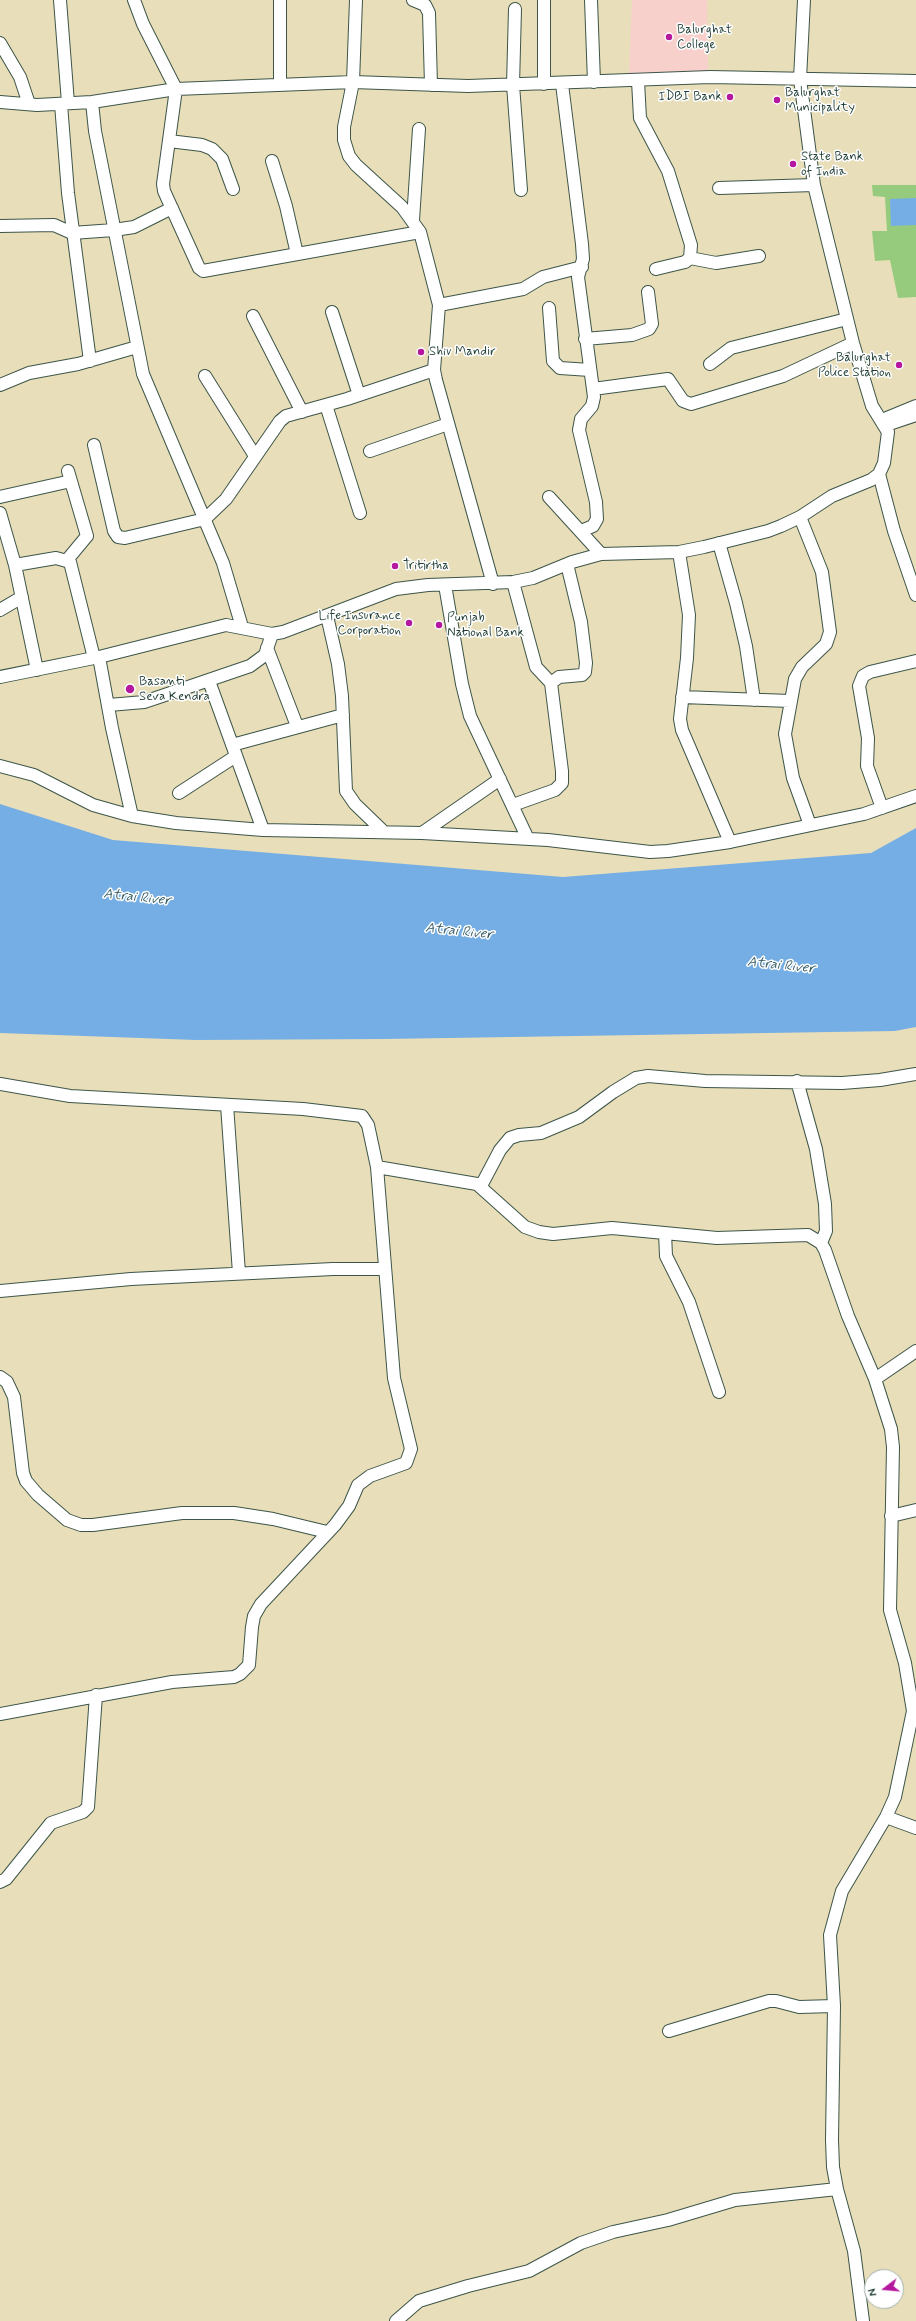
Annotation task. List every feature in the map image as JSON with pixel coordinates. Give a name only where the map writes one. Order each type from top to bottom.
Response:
[{"type":"street","points":[[60,0],[64,103],[72,233],[90,360]]},
{"type":"street","points":[[134,0],[143,24],[176,89],[163,184],[199,268],[203,271],[420,232]]},
{"type":"street","points":[[280,0],[280,85]]},
{"type":"street","points":[[356,0],[353,82],[344,127],[344,140],[349,156],[356,166],[402,207],[413,220],[420,232],[439,306],[434,370],[493,584]]},
{"type":"street","points":[[413,0],[424,4],[429,13],[431,85]]},
{"type":"street","points":[[544,0],[544,84]]},
{"type":"street","points":[[591,0],[594,82]]},
{"type":"street","points":[[0,677],[97,658],[226,625],[272,634],[327,616],[396,589],[513,582],[533,578],[567,564],[601,554],[679,552],[719,543],[768,531],[800,517],[832,496],[871,480],[879,474],[884,463],[888,432],[876,415],[872,406],[853,343],[814,185],[800,79],[804,0]]},
{"type":"street","points":[[515,9],[513,85],[521,190]]},
{"type":"street","points":[[0,44],[20,77],[29,104]]},
{"type":"street","points":[[0,102],[29,104],[92,102],[176,89],[353,82],[431,85],[513,85],[710,77],[916,81]]},
{"type":"street","points":[[638,81],[640,118],[668,171],[691,245],[690,258],[685,262],[656,269]]},
{"type":"street","points":[[562,84],[582,244],[582,267],[578,277],[585,339],[593,388],[592,406],[581,419],[579,430],[596,502],[597,519],[593,526],[581,531]]},
{"type":"street","points":[[92,102],[95,131],[143,374],[223,563],[242,627]]},
{"type":"street","points":[[413,220],[419,129]]},
{"type":"street","points":[[169,141],[202,145],[217,153],[222,158],[233,189]]},
{"type":"street","points":[[272,161],[286,206],[297,254]]},
{"type":"street","points":[[719,188],[814,185]]},
{"type":"street","points":[[0,226],[54,225],[72,233],[114,230],[134,227],[172,208]]},
{"type":"street","points":[[690,258],[716,263],[759,256]]},
{"type":"street","points":[[439,306],[523,288],[543,277],[582,267]]},
{"type":"street","points":[[585,339],[632,335],[649,329],[652,324],[648,292]]},
{"type":"street","points":[[549,308],[553,361],[560,368],[590,370]]},
{"type":"street","points":[[332,312],[359,395]]},
{"type":"street","points":[[253,316],[302,412]]},
{"type":"street","points":[[710,364],[731,348],[847,319]]},
{"type":"street","points":[[593,388],[668,379],[685,403],[690,404],[783,376],[853,343]]},
{"type":"street","points":[[0,384],[29,374],[90,360],[137,347]]},
{"type":"street","points":[[94,445],[114,531],[118,537],[125,538],[205,519],[226,499],[280,421],[286,416],[359,395],[434,370]]},
{"type":"street","points":[[205,376],[255,456]]},
{"type":"street","points":[[326,405],[360,513]]},
{"type":"street","points":[[883,423],[916,406]]},
{"type":"street","points":[[883,423],[916,415]]},
{"type":"street","points":[[370,450],[448,424]]},
{"type":"street","points":[[879,474],[894,531],[916,595]]},
{"type":"street","points":[[0,496],[70,476],[87,536],[67,560]]},
{"type":"street","points":[[549,497],[601,554]]},
{"type":"street","points":[[0,514],[15,565],[37,670]]},
{"type":"street","points":[[800,517],[822,572],[830,632],[826,644],[802,668],[795,679],[785,734],[786,748],[793,778],[810,825]]},
{"type":"street","points":[[719,543],[746,646],[754,700]]},
{"type":"street","points":[[679,552],[689,615],[687,658],[680,719],[682,730],[730,842]]},
{"type":"street","points":[[15,565],[56,558],[67,560],[73,569],[109,705],[132,816]]},
{"type":"street","points":[[551,683],[559,677],[582,675],[586,669],[581,622],[567,564]]},
{"type":"street","points":[[513,582],[536,667],[551,683],[562,771],[562,783],[555,790],[513,805]]},
{"type":"street","points":[[445,585],[464,696],[472,722],[528,839]]},
{"type":"street","points":[[0,610],[22,597]]},
{"type":"street","points":[[327,616],[338,664],[343,715],[346,791],[355,804],[384,832]]},
{"type":"street","points":[[109,705],[144,702],[250,666],[265,655],[272,634]]},
{"type":"street","points":[[268,648],[297,726]]},
{"type":"street","points":[[882,808],[867,766],[868,738],[859,686],[863,676],[870,672],[916,661]]},
{"type":"street","points":[[209,681],[263,830]]},
{"type":"street","points":[[682,697],[790,701]]},
{"type":"street","points":[[179,793],[234,750],[297,726],[343,715]]},
{"type":"street","points":[[0,766],[34,775],[93,805],[132,816],[222,828],[422,833],[528,839],[650,852],[668,851],[730,842],[864,814],[916,796]]},
{"type":"street","points":[[422,833],[500,780]]},
{"type":"street","points":[[481,1186],[500,1150],[510,1138],[518,1135],[541,1133],[584,1115],[612,1092],[636,1078],[648,1076],[705,1081],[864,1081],[916,1074]]},
{"type":"street","points":[[797,1081],[816,1149],[825,1204],[826,1231],[821,1244]]},
{"type":"street","points":[[0,1084],[70,1096],[303,1109],[362,1116],[368,1125],[377,1167],[394,1378],[410,1442],[411,1454],[406,1463],[370,1476],[358,1485],[349,1506],[261,1604],[254,1616],[249,1665],[240,1674],[234,1677],[172,1682],[0,1714]]},
{"type":"street","points":[[227,1105],[239,1273]]},
{"type":"street","points":[[377,1167],[407,1173],[447,1177],[481,1186],[525,1227],[539,1232],[553,1234],[612,1228],[717,1238],[808,1235],[821,1244],[848,1316],[875,1379],[892,1429],[890,1610],[905,1663],[914,1711],[895,1797],[886,1817],[842,1891],[832,1922],[830,1948],[834,2006],[832,2140],[837,2189],[854,2251],[863,2321]]},
{"type":"street","points":[[665,1233],[666,1256],[689,1302],[719,1392]]},
{"type":"street","points":[[0,1291],[131,1279],[239,1273],[385,1269]]},
{"type":"street","points":[[875,1379],[916,1351]]},
{"type":"street","points":[[0,1377],[7,1382],[14,1397],[20,1455],[26,1481],[38,1495],[67,1520],[81,1525],[93,1525],[182,1513],[228,1513],[273,1519],[327,1532]]},
{"type":"street","points":[[891,1516],[916,1510]]},
{"type":"street","points":[[0,1882],[6,1879],[51,1823],[83,1812],[88,1807],[96,1695]]},
{"type":"street","points":[[886,1817],[916,1828]]},
{"type":"street","points":[[670,2031],[769,2001],[776,2001],[799,2007],[834,2006]]},
{"type":"street","points":[[396,2321],[419,2301],[468,2286],[529,2271],[546,2260],[581,2243],[613,2232],[668,2220],[735,2200],[837,2189]]},
{"type":"shaded area","name":"Balurghat College","points":[[632,0],[707,0],[708,76],[629,74]]},
{"type":"green space","points":[[872,185],[916,185],[916,297],[898,298],[890,260],[875,261],[872,231],[887,231],[885,197],[873,196]]},
{"type":"water","points":[[916,198],[916,225],[891,226],[890,199]]},
{"type":"water","name":"Atrai River","points":[[0,804],[113,840],[563,877],[871,853],[916,828],[916,1027],[895,1031],[384,1039],[196,1040],[0,1033]]},
{"type":"place","name":"Balurghat College","points":[[669,37]]},
{"type":"place","name":"IDBI Bank","points":[[730,97]]},
{"type":"place","name":"Balurghat Municipality","points":[[777,100]]},
{"type":"place","name":"State Bank of India","points":[[793,164]]},
{"type":"place","name":"Shiv Mandir","points":[[421,352]]},
{"type":"place","name":"Balurghat Police Station","points":[[899,365]]},
{"type":"place","name":"Tritirtha","points":[[395,566]]},
{"type":"place","name":"Life Insurance Corporation","points":[[409,623]]},
{"type":"place","name":"Punjab National Bank","points":[[439,625]]},
{"type":"place","name":"Basanti Seva Kendra","points":[[130,689]]}]
